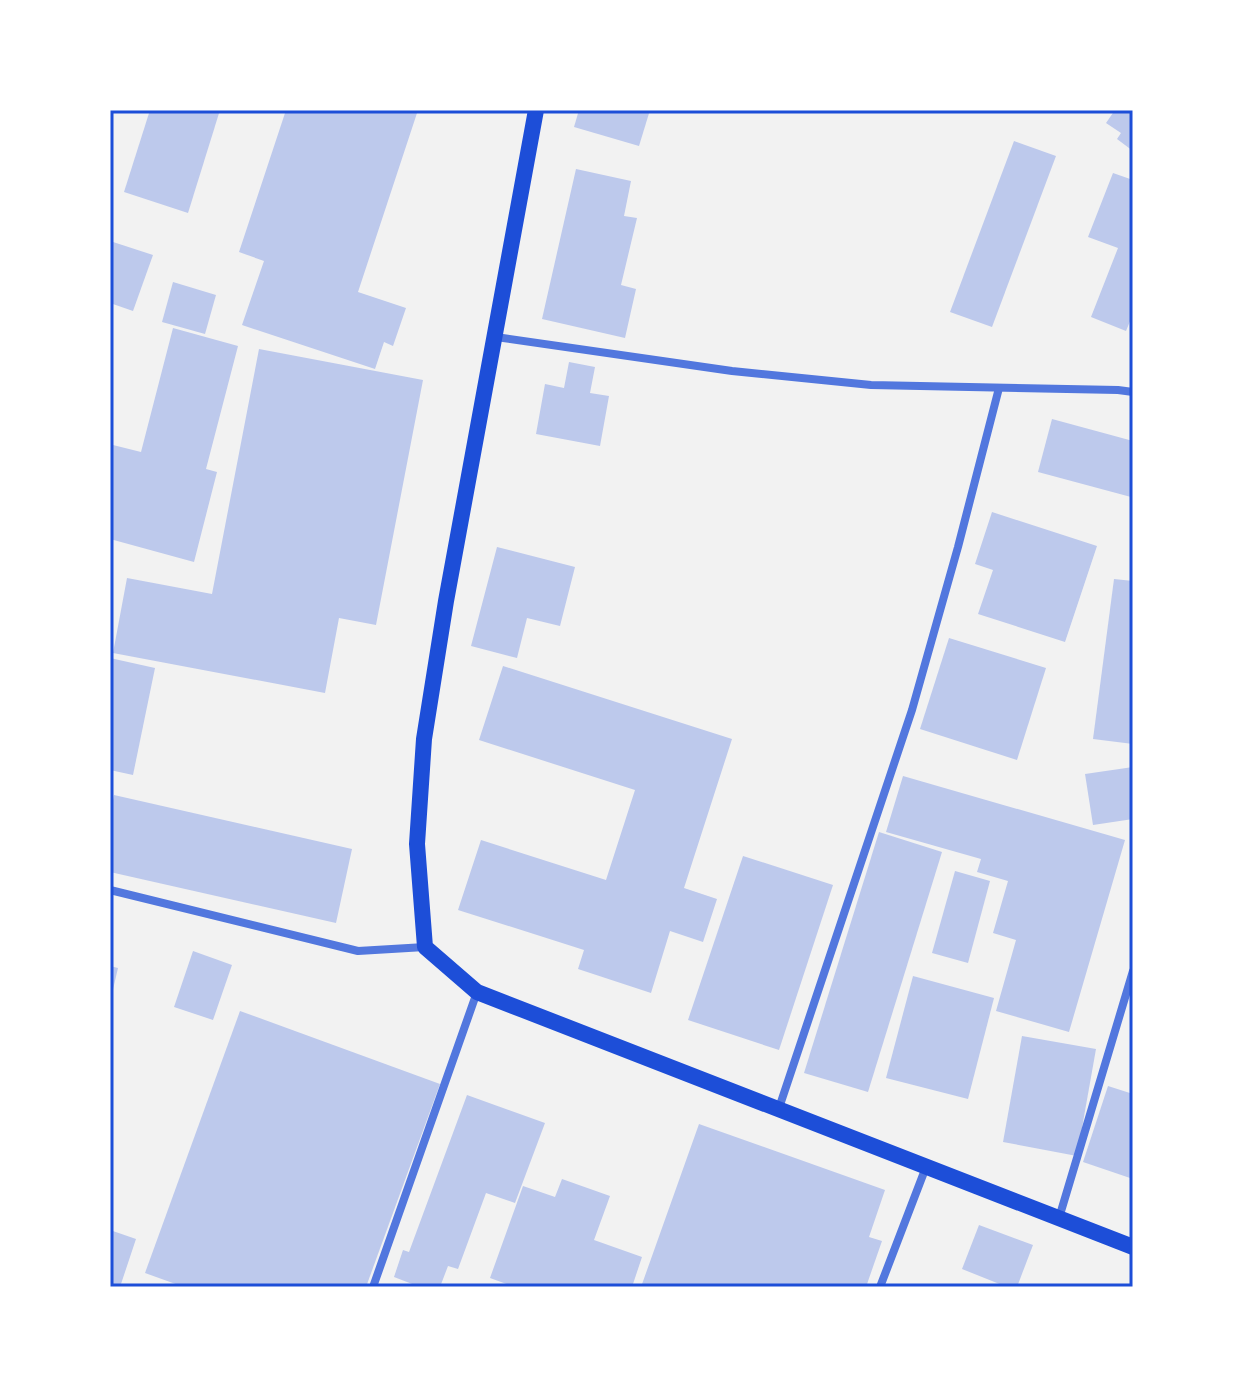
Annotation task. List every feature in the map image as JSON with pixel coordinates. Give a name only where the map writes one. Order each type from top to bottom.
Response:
[{"type":"main road","points":[[536,110],[446,601],[424,739],[417,844],[425,947],[477,992],[1133,1247]]},
{"type":"street","points":[[496,337],[732,371],[871,385],[1133,392]]},
{"type":"street","points":[[779,1108],[912,710],[999,388]]},
{"type":"street","points":[[110,890],[358,951],[425,947]]},
{"type":"street","points":[[1059,1218],[1133,971]]},
{"type":"street","points":[[373,1287],[477,992]]},
{"type":"street","points":[[880,1287],[926,1166]]},
{"type":"building","points":[[150,110],[220,110],[188,213],[124,192]]},
{"type":"building","points":[[286,110],[418,110],[358,292],[406,308],[393,346],[384,342],[375,369],[242,325],[264,261],[239,252]]},
{"type":"building","points":[[579,110],[650,110],[639,146],[574,127]]},
{"type":"building","points":[[1115,110],[1133,110],[1133,151],[1117,139],[1121,133],[1106,123]]},
{"type":"building","points":[[1014,141],[1056,156],[992,327],[950,312]]},
{"type":"building","points":[[576,169],[631,181],[624,216],[637,218],[621,285],[636,289],[625,338],[542,319]]},
{"type":"building","points":[[1113,173],[1133,180],[1133,314],[1126,331],[1091,317],[1118,248],[1088,237]]},
{"type":"building","points":[[110,241],[153,255],[133,311],[110,303]]},
{"type":"building","points":[[173,282],[216,295],[205,334],[162,322]]},
{"type":"building","points":[[173,328],[238,346],[206,469],[217,472],[194,562],[110,539],[110,458],[113,445],[141,452]]},
{"type":"building","points":[[259,349],[423,380],[376,625],[339,618],[325,693],[113,653],[127,578],[212,594]]},
{"type":"building","points":[[569,362],[595,367],[590,393],[609,396],[600,446],[536,434],[545,384],[564,388]]},
{"type":"building","points":[[1052,419],[1133,441],[1131,497],[1038,472]]},
{"type":"building","points":[[992,512],[1097,546],[1065,642],[978,614],[993,570],[975,564]]},
{"type":"building","points":[[497,547],[575,567],[560,626],[527,618],[517,658],[471,646]]},
{"type":"building","points":[[1114,579],[1133,581],[1133,744],[1093,739]]},
{"type":"building","points":[[949,638],[1046,668],[1017,760],[920,729]]},
{"type":"building","points":[[110,658],[155,668],[133,775],[110,770]]},
{"type":"building","points":[[503,666],[732,739],[684,888],[717,899],[703,942],[670,931],[651,993],[578,969],[584,950],[458,910],[481,840],[606,880],[635,790],[479,740]]},
{"type":"building","points":[[1133,767],[1133,819],[1093,825],[1085,774]]},
{"type":"building","points":[[903,776],[1125,840],[1069,1032],[996,1011],[1016,940],[993,933],[1008,881],[977,872],[981,859],[886,832]]},
{"type":"building","points":[[114,795],[352,849],[336,923],[110,872],[110,814]]},
{"type":"building","points":[[879,832],[942,852],[868,1092],[804,1073]]},
{"type":"building","points":[[743,856],[833,885],[779,1050],[688,1020]]},
{"type":"building","points":[[955,871],[990,881],[968,963],[932,953]]},
{"type":"building","points":[[193,951],[232,965],[213,1020],[174,1007]]},
{"type":"building","points":[[110,966],[118,968],[111,998],[110,998]]},
{"type":"building","points":[[913,976],[994,998],[968,1099],[886,1078]]},
{"type":"building","points":[[240,1011],[440,1084],[366,1287],[184,1287],[145,1273]]},
{"type":"building","points":[[1022,1036],[1096,1049],[1077,1156],[1003,1142]]},
{"type":"building","points":[[1108,1086],[1133,1094],[1133,1179],[1083,1162]]},
{"type":"building","points":[[467,1095],[545,1123],[515,1203],[486,1193],[458,1269],[448,1266],[440,1287],[420,1287],[394,1277],[403,1250],[409,1252]]},
{"type":"building","points":[[699,1124],[885,1190],[869,1237],[882,1241],[866,1287],[641,1287]]},
{"type":"building","points":[[562,1179],[610,1196],[594,1240],[642,1257],[632,1287],[515,1287],[490,1278],[523,1186],[555,1197]]},
{"type":"building","points":[[979,1225],[1033,1245],[1017,1287],[1007,1287],[962,1269]]},
{"type":"building","points":[[110,1230],[136,1239],[120,1287],[110,1287]]}]
